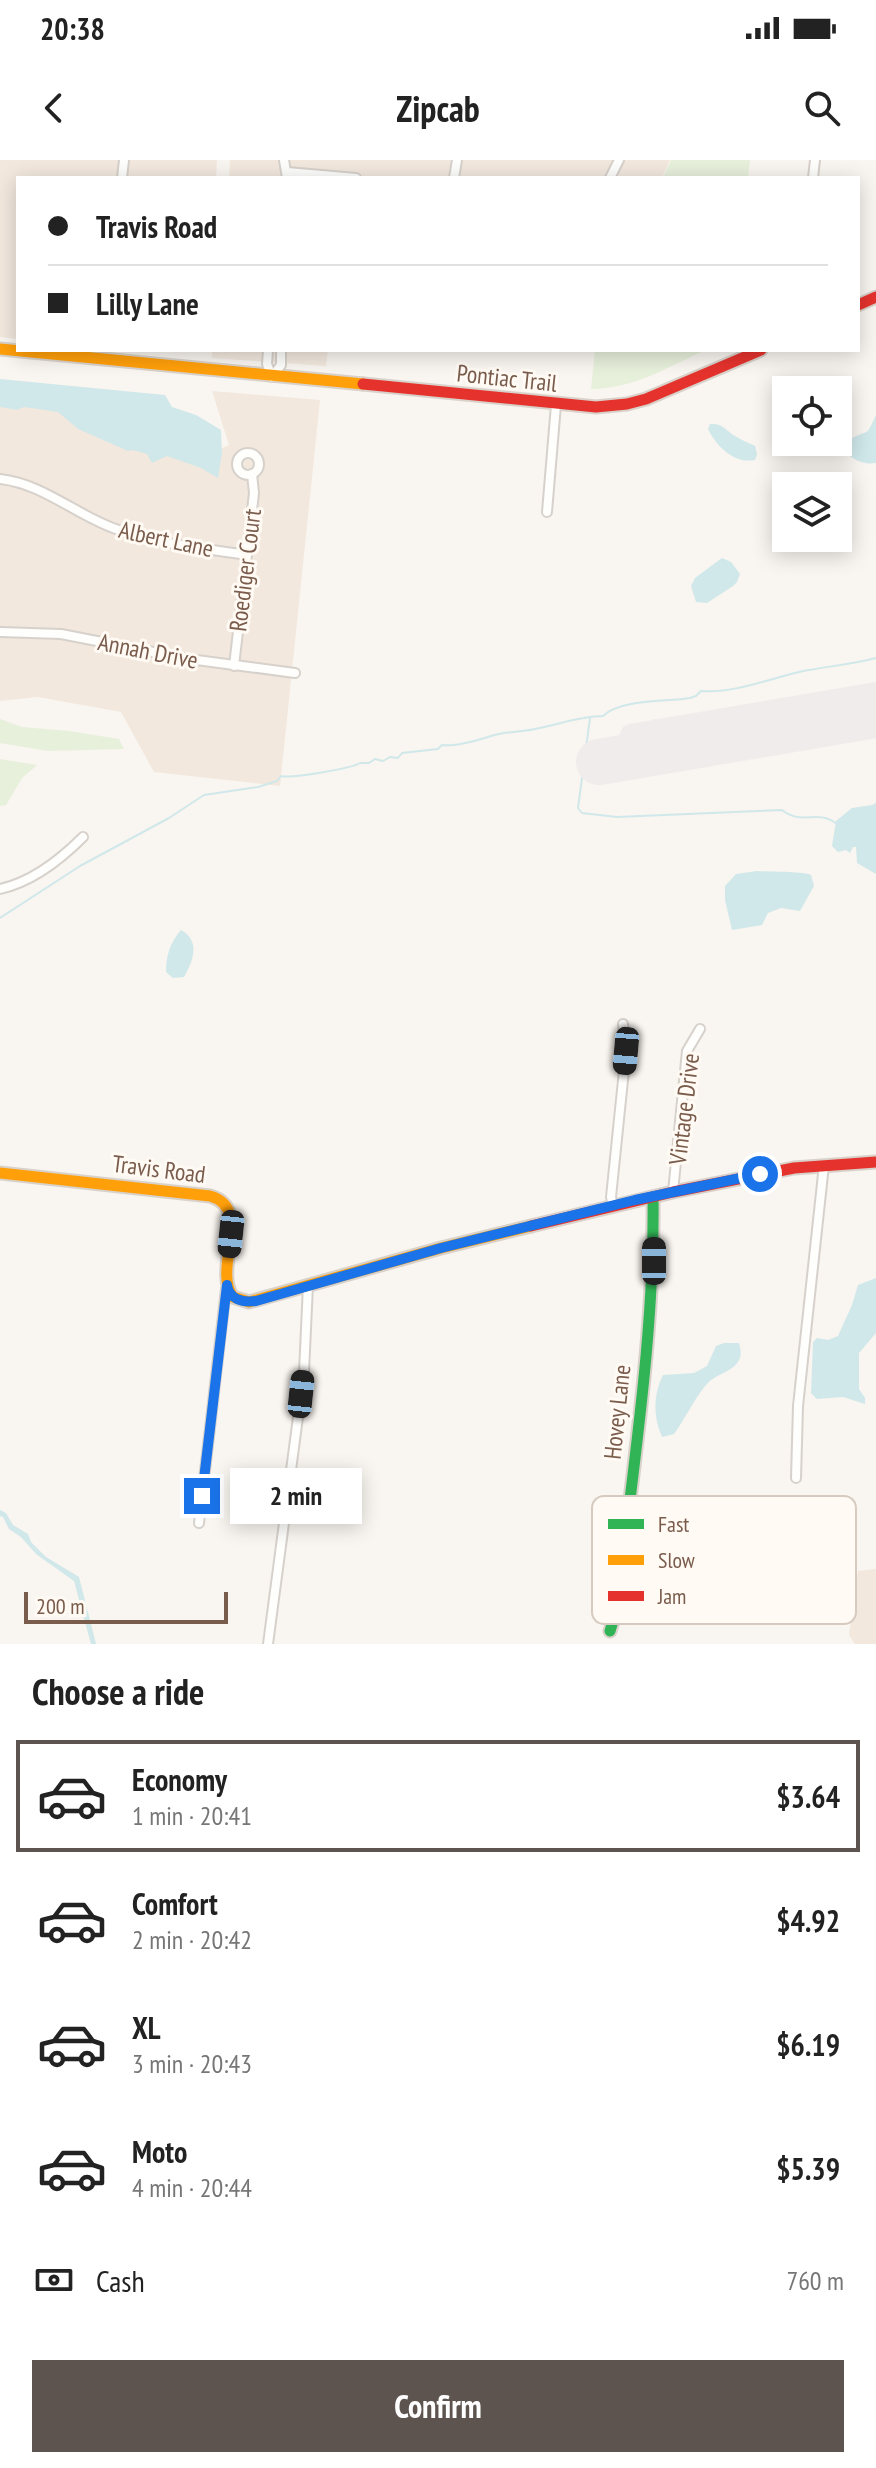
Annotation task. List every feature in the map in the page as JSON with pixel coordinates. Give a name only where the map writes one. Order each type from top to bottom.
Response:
[{"type":"street","points":[[284,160],[287,175],[310,176]]},
{"type":"street","name":"Pontiac Trail","points":[[51,352],[102,355],[272,377],[596,407],[646,399],[756,352]]},
{"type":"street","points":[[268,352],[267,364],[272,377]]},
{"type":"street","points":[[272,377],[281,365],[281,352]]},
{"type":"street","points":[[547,512],[556,405]]},
{"type":"street","name":"Roediger Court","points":[[234,666],[254,493],[252,474]]},
{"type":"street","name":"Albert Lane","points":[[0,479],[33,486],[89,517],[130,534],[247,555]]},
{"type":"street","name":"Annah Drive","points":[[0,632],[61,634],[161,655],[295,673]]},
{"type":"street","points":[[0,889],[16,885],[43,870],[63,857],[83,837]]},
{"type":"street","points":[[613,1206],[611,1197],[626,1051],[623,1024]]},
{"type":"street","name":"Vintage Drive","points":[[673,1192],[687,1051],[700,1029]]},
{"type":"street","points":[[227,1285],[231,1296],[249,1302],[441,1248],[673,1192],[760,1174],[876,1160]]},
{"type":"street","points":[[796,1478],[799,1392],[824,1165]]},
{"type":"street","name":"Travis Road","points":[[0,1173],[210,1196],[223,1201],[231,1224],[227,1285]]},
{"type":"street","name":"Hovey Lane","points":[[630,1496],[649,1326],[654,1261],[653,1197]]},
{"type":"street","points":[[199,1523],[227,1285]]},
{"type":"street","points":[[268,1644],[302,1385],[308,1285]]},
{"type":"street","name":"Hovey Lane","points":[[610,1631],[612,1624]]},
{"type":"shaded area","points":[[0,160],[217,160],[216,176],[16,176],[16,339],[0,337]]},
{"type":"shaded area","points":[[230,160],[670,160],[663,176],[229,176]]},
{"type":"shaded area","points":[[212,352],[328,352],[326,366],[212,358]]},
{"type":"shaded area","points":[[0,391],[207,455],[229,445],[212,391],[320,400],[280,786],[154,772],[121,712],[38,697],[0,701]]},
{"type":"shaded area","points":[[876,1569],[876,1644],[855,1644],[849,1635],[851,1624],[856,1624],[858,1571]]},
{"type":"green space","points":[[671,160],[750,160],[748,176],[664,176]]},
{"type":"green space","points":[[595,352],[702,352],[636,381],[591,389]]},
{"type":"green space","points":[[0,719],[22,727],[119,739],[124,749],[48,751],[0,743]]},
{"type":"green space","points":[[0,759],[37,765],[22,778],[6,805],[0,806]]},
{"type":"water","points":[[0,379],[165,395],[172,407],[196,415],[221,430],[222,453],[218,478],[201,468],[167,456],[152,463],[147,454],[128,451],[78,429],[58,412],[0,407]]},
{"type":"water","points":[[876,415],[876,463],[863,462],[851,456],[852,438],[869,430]]},
{"type":"water","points":[[710,424],[721,426],[755,446],[755,460],[747,461],[727,453],[712,436],[708,429]]},
{"type":"water","points":[[722,558],[731,562],[740,574],[737,582],[707,603],[696,602],[691,586],[695,578]]},
{"type":"water","points":[[876,803],[876,874],[857,863],[856,847],[850,853],[846,850],[838,852],[832,846],[836,821],[852,808]]},
{"type":"water","points":[[757,871],[811,875],[814,886],[800,911],[781,908],[768,913],[762,925],[732,930],[725,886],[736,874]]},
{"type":"water","points":[[181,930],[191,940],[193,952],[184,977],[173,978],[166,972],[167,960],[171,945]]},
{"type":"water","points":[[876,1278],[876,1333],[859,1353],[859,1389],[865,1404],[843,1397],[817,1399],[811,1393],[813,1342],[817,1338],[828,1340],[838,1336],[858,1285]]},
{"type":"water","points":[[739,1343],[741,1353],[738,1362],[706,1385],[674,1434],[662,1437],[655,1406],[663,1375],[694,1373],[707,1366],[716,1346]]},
{"type":"water","points":[[0,1510],[6,1513],[13,1525],[28,1534],[31,1542],[46,1557],[79,1577],[96,1644],[91,1644],[74,1581],[36,1554],[9,1529],[0,1516]]},
{"type":"waterway","points":[[0,918],[80,866],[169,818],[204,795],[258,787],[277,781],[281,776],[346,768],[375,759],[398,758],[402,753],[438,749],[442,745],[603,716],[631,704],[690,698],[701,691],[742,687],[876,658]]},
{"type":"waterway","points":[[590,718],[578,808],[582,813],[617,817],[782,810],[796,817],[822,817],[836,823]]},
{"type":"taxiway","points":[[627,758],[626,743],[630,733],[876,691]]},
{"type":"taxiway","points":[[656,728],[660,752]]},
{"type":"runway","points":[[599,762],[876,715]]},
{"type":"traffic: fast","points":[[630,1496],[650,1300],[653,1197]]},
{"type":"traffic: fast","points":[[610,1631],[612,1624]]},
{"type":"traffic: slow","points":[[0,349],[16,351]]},
{"type":"traffic: slow","points":[[31,352],[363,384]]},
{"type":"traffic: slow","points":[[0,1173],[210,1196],[223,1203],[229,1213],[228,1285],[233,1297],[249,1302],[531,1226]]},
{"type":"traffic: jam","points":[[860,304],[876,297]]},
{"type":"traffic: jam","points":[[363,384],[596,407],[646,399],[756,352]]},
{"type":"traffic: jam","points":[[531,1226],[673,1192],[794,1168],[876,1162]]},
{"type":"route","points":[[202,1496],[227,1285],[231,1296],[236,1299],[256,1301],[441,1248],[635,1200],[760,1174]]}]
